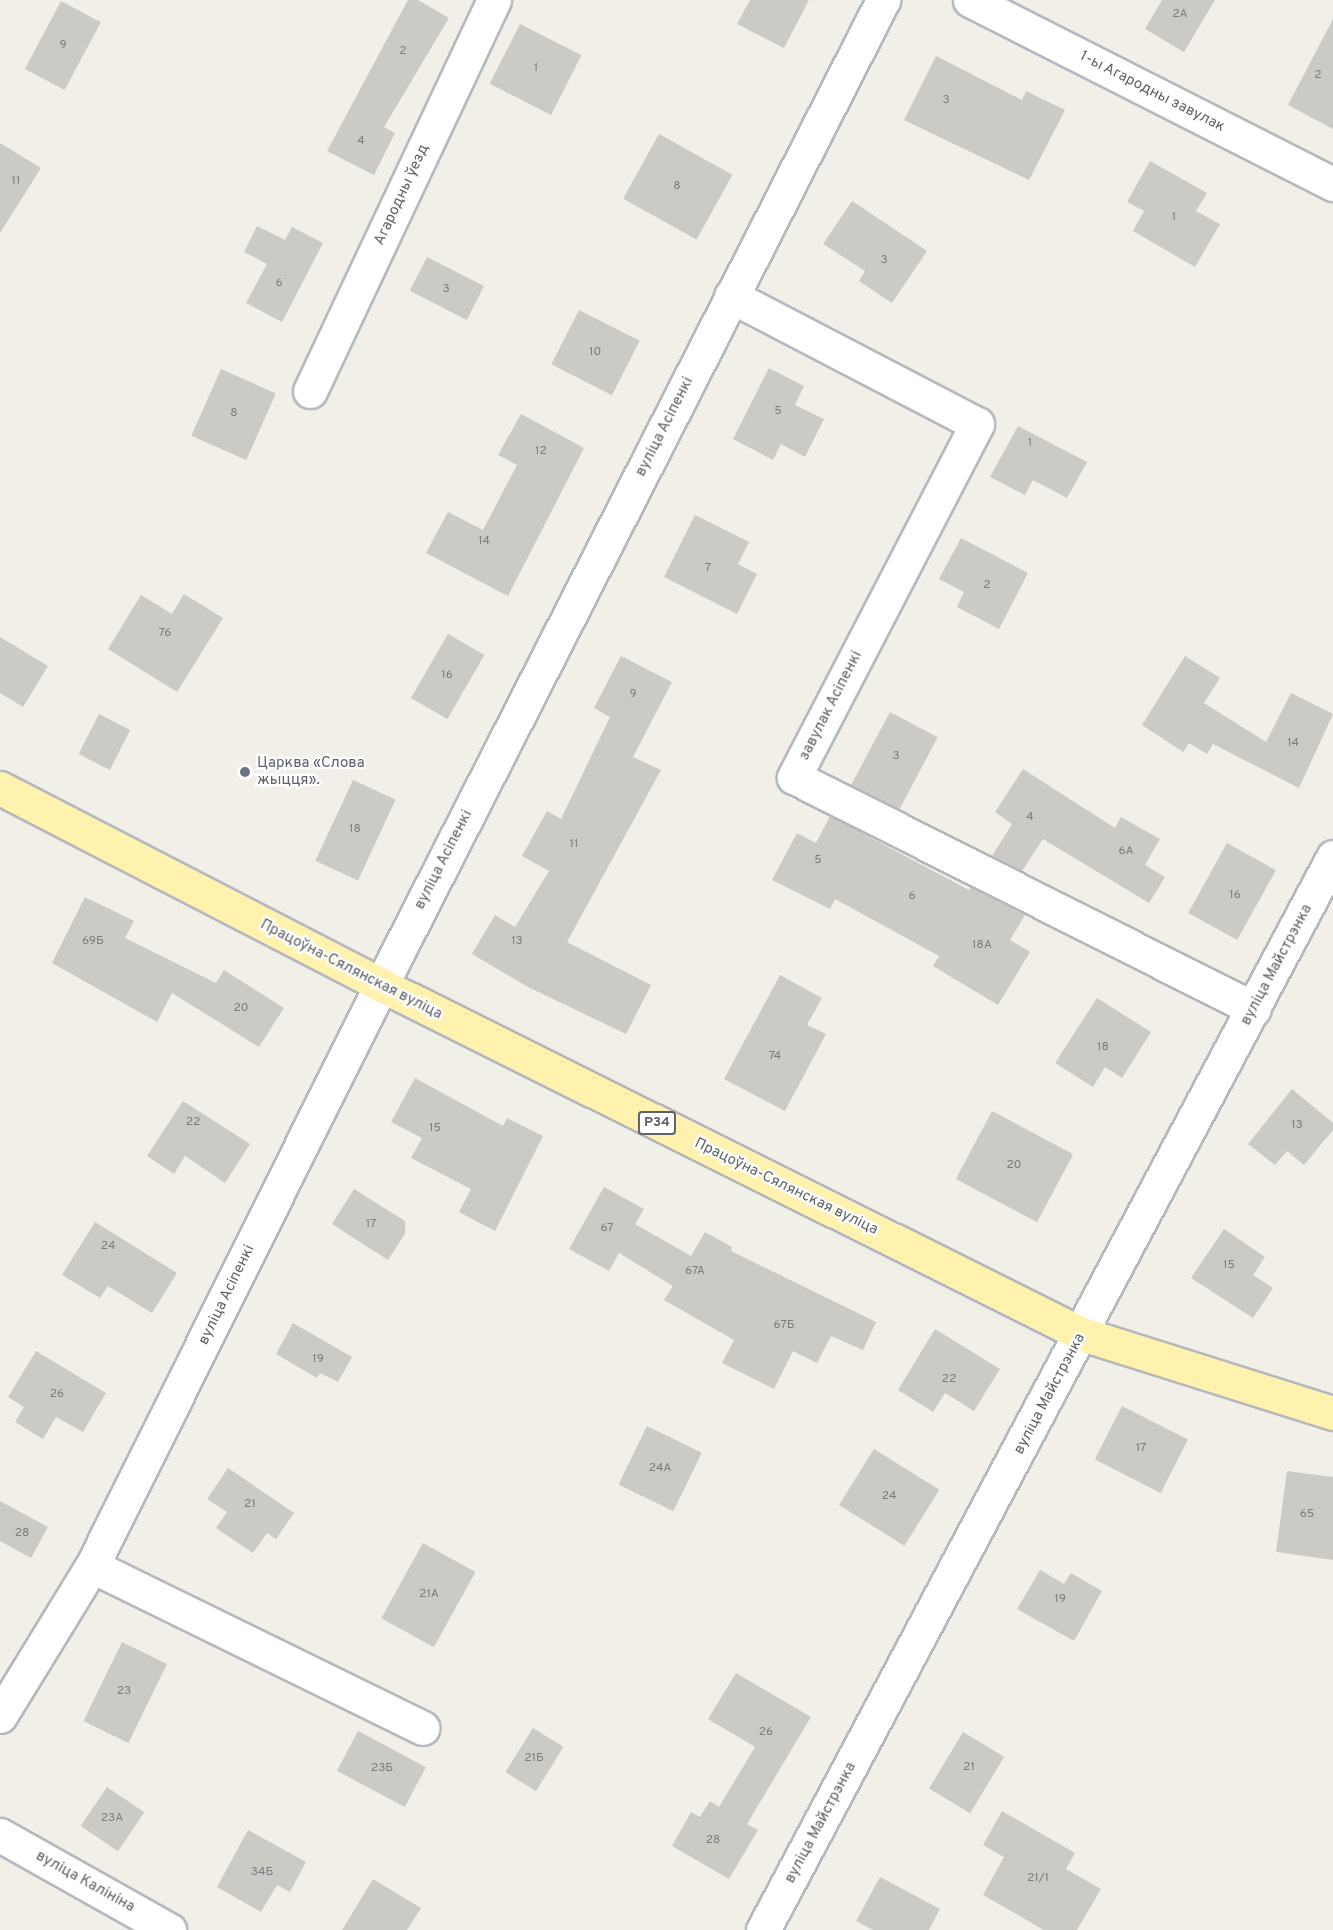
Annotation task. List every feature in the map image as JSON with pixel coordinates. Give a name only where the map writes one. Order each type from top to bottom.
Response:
[{"type":"main road","name":"Працоўна-Сялянская вуліца","points":[[0,788],[381,985],[1082,1334],[1333,1413]]},
{"type":"street","name":"Агародны ўезд","points":[[310,391],[494,0]]},
{"type":"street","name":"вуліца Асіпенкі","points":[[0,1716],[92,1566],[381,985],[883,0]]},
{"type":"street","name":"1-ы Агародны завулак","points":[[970,0],[1333,184]]},
{"type":"street","name":"завулак Асіпенкі","points":[[731,296],[977,424],[794,777],[1254,1009]]},
{"type":"street","name":"вуліца Майстрэнка","points":[[763,1930],[1082,1334],[1333,857]]},
{"type":"street","points":[[92,1566],[422,1728]]},
{"type":"street","name":"вуліца Калініна","points":[[0,1835],[169,1930]]},
{"type":"building","points":[[408,0],[418,0],[449,18],[384,127],[395,133],[374,175],[327,151]]},
{"type":"building","points":[[750,0],[809,0],[784,48],[737,24]]},
{"type":"building","points":[[1162,0],[1215,0],[1184,52],[1145,29]]},
{"type":"building","points":[[61,1],[101,22],[65,90],[25,69]]},
{"type":"building","points":[[1333,19],[1333,129],[1288,105]]},
{"type":"building","points":[[520,24],[581,55],[551,115],[490,84]]},
{"type":"building","points":[[936,56],[1022,100],[1026,91],[1065,110],[1029,180],[904,120]]},
{"type":"building","points":[[659,134],[732,175],[697,239],[623,199]]},
{"type":"building","points":[[0,143],[41,168],[0,233]]},
{"type":"building","points":[[1150,161],[1207,193],[1196,211],[1220,224],[1195,267],[1133,231],[1144,211],[1127,202]]},
{"type":"building","points":[[852,201],[927,251],[892,303],[859,281],[865,271],[823,244]]},
{"type":"building","points":[[257,226],[285,240],[292,227],[323,243],[282,322],[246,303],[267,264],[244,252]]},
{"type":"building","points":[[427,257],[484,286],[467,320],[410,291]]},
{"type":"building","points":[[579,310],[640,341],[612,395],[551,364]]},
{"type":"building","points":[[769,368],[804,386],[795,405],[824,419],[805,457],[781,444],[773,460],[733,439]]},
{"type":"building","points":[[221,369],[276,393],[246,460],[191,436]]},
{"type":"building","points":[[521,414],[584,448],[508,596],[426,553],[448,512],[483,530],[517,465],[498,455]]},
{"type":"building","points":[[1018,426],[1087,462],[1067,498],[1033,480],[1025,495],[990,477]]},
{"type":"building","points":[[695,515],[749,542],[738,564],[757,574],[737,614],[664,577]]},
{"type":"building","points":[[961,538],[1028,573],[999,629],[957,607],[964,592],[939,579]]},
{"type":"building","points":[[184,594],[223,618],[177,692],[108,649],[141,595],[172,614]]},
{"type":"building","points":[[448,634],[484,655],[447,719],[411,698]]},
{"type":"building","points":[[0,637],[48,666],[23,707],[0,693]]},
{"type":"building","points":[[621,656],[672,682],[633,757],[661,770],[567,942],[651,985],[626,1034],[528,987],[472,954],[495,915],[515,927],[549,871],[522,856],[547,811],[561,819],[610,717],[594,708]]},
{"type":"building","points":[[1185,656],[1220,678],[1204,703],[1266,742],[1291,693],[1333,714],[1299,788],[1213,744],[1207,754],[1189,743],[1183,752],[1142,725]]},
{"type":"building","points":[[890,712],[938,737],[899,811],[851,785]]},
{"type":"building","points":[[99,714],[130,730],[110,770],[79,754]]},
{"type":"building","points":[[1023,769],[1115,828],[1121,817],[1160,839],[1145,865],[1165,877],[1149,903],[1043,839],[1022,871],[992,856],[1012,824],[995,812]]},
{"type":"building","points":[[353,780],[396,800],[358,881],[315,861]]},
{"type":"building","points":[[830,816],[969,890],[971,887],[1025,915],[1010,940],[1030,952],[998,1005],[933,966],[939,956],[835,899],[830,909],[772,880],[797,833],[816,843]]},
{"type":"building","points":[[1227,843],[1276,870],[1237,940],[1188,913]]},
{"type":"building","points":[[85,897],[134,921],[125,938],[216,983],[224,970],[284,1008],[259,1047],[172,993],[157,1022],[52,963]]},
{"type":"building","points":[[780,975],[822,998],[807,1025],[826,1034],[785,1111],[724,1079]]},
{"type":"building","points":[[1097,998],[1151,1032],[1122,1078],[1105,1067],[1093,1087],[1055,1063]]},
{"type":"building","points":[[415,1078],[503,1126],[507,1118],[543,1136],[495,1231],[459,1212],[471,1189],[411,1158],[422,1138],[391,1122]]},
{"type":"building","points":[[1292,1089],[1333,1123],[1333,1130],[1304,1165],[1287,1151],[1275,1165],[1248,1144]]},
{"type":"building","points":[[183,1101],[250,1144],[225,1183],[185,1156],[174,1174],[147,1156]]},
{"type":"building","points":[[992,1111],[1073,1154],[1037,1222],[956,1179]]},
{"type":"building","points":[[604,1187],[644,1209],[635,1224],[691,1256],[705,1232],[732,1247],[731,1251],[876,1322],[863,1350],[831,1336],[817,1363],[793,1351],[774,1389],[722,1363],[734,1340],[664,1300],[673,1286],[619,1253],[609,1271],[569,1249]]},
{"type":"building","points":[[354,1189],[405,1221],[405,1234],[388,1260],[332,1224]]},
{"type":"building","points":[[95,1222],[177,1273],[152,1313],[108,1286],[100,1298],[62,1275]]},
{"type":"building","points":[[1224,1229],[1265,1257],[1253,1275],[1273,1288],[1253,1318],[1191,1278]]},
{"type":"building","points":[[293,1323],[352,1357],[338,1382],[320,1373],[317,1378],[276,1354]]},
{"type":"building","points":[[935,1329],[1000,1369],[974,1411],[945,1393],[933,1412],[898,1390]]},
{"type":"building","points":[[36,1351],[106,1393],[83,1432],[56,1417],[43,1439],[15,1422],[24,1407],[8,1397]]},
{"type":"building","points":[[1122,1406],[1188,1440],[1161,1493],[1095,1459]]},
{"type":"building","points":[[647,1426],[702,1453],[673,1511],[619,1484]]},
{"type":"building","points":[[874,1449],[939,1490],[904,1546],[839,1505]]},
{"type":"building","points":[[228,1468],[294,1513],[276,1539],[267,1533],[253,1553],[216,1528],[227,1512],[207,1499]]},
{"type":"building","points":[[1287,1471],[1333,1477],[1333,1560],[1276,1552]]},
{"type":"building","points":[[0,1501],[48,1527],[31,1558],[0,1541]]},
{"type":"building","points":[[423,1543],[475,1572],[434,1647],[381,1618]]},
{"type":"building","points":[[1040,1570],[1064,1584],[1071,1573],[1102,1591],[1074,1641],[1017,1609]]},
{"type":"building","points":[[122,1642],[167,1664],[128,1743],[83,1721]]},
{"type":"building","points":[[736,1673],[811,1717],[747,1824],[758,1830],[729,1879],[672,1846],[691,1812],[700,1817],[710,1801],[719,1807],[755,1747],[708,1719]]},
{"type":"building","points":[[533,1728],[564,1747],[536,1791],[505,1772]]},
{"type":"building","points":[[358,1731],[426,1767],[405,1807],[337,1771]]},
{"type":"building","points":[[963,1732],[1004,1757],[970,1813],[929,1789]]},
{"type":"building","points":[[107,1787],[144,1812],[118,1851],[81,1826]]},
{"type":"building","points":[[1002,1811],[1075,1853],[1066,1869],[1101,1889],[1077,1930],[1044,1930],[983,1895],[1004,1857],[983,1845]]},
{"type":"building","points":[[248,1830],[306,1862],[290,1892],[277,1885],[261,1912],[217,1887]]},
{"type":"building","points":[[880,1877],[940,1909],[929,1930],[873,1930],[856,1921]]},
{"type":"building","points":[[373,1879],[421,1908],[407,1930],[342,1930]]},
{"type":"place","name":"Царква «Слова жыцця».","points":[[245,772]]}]
